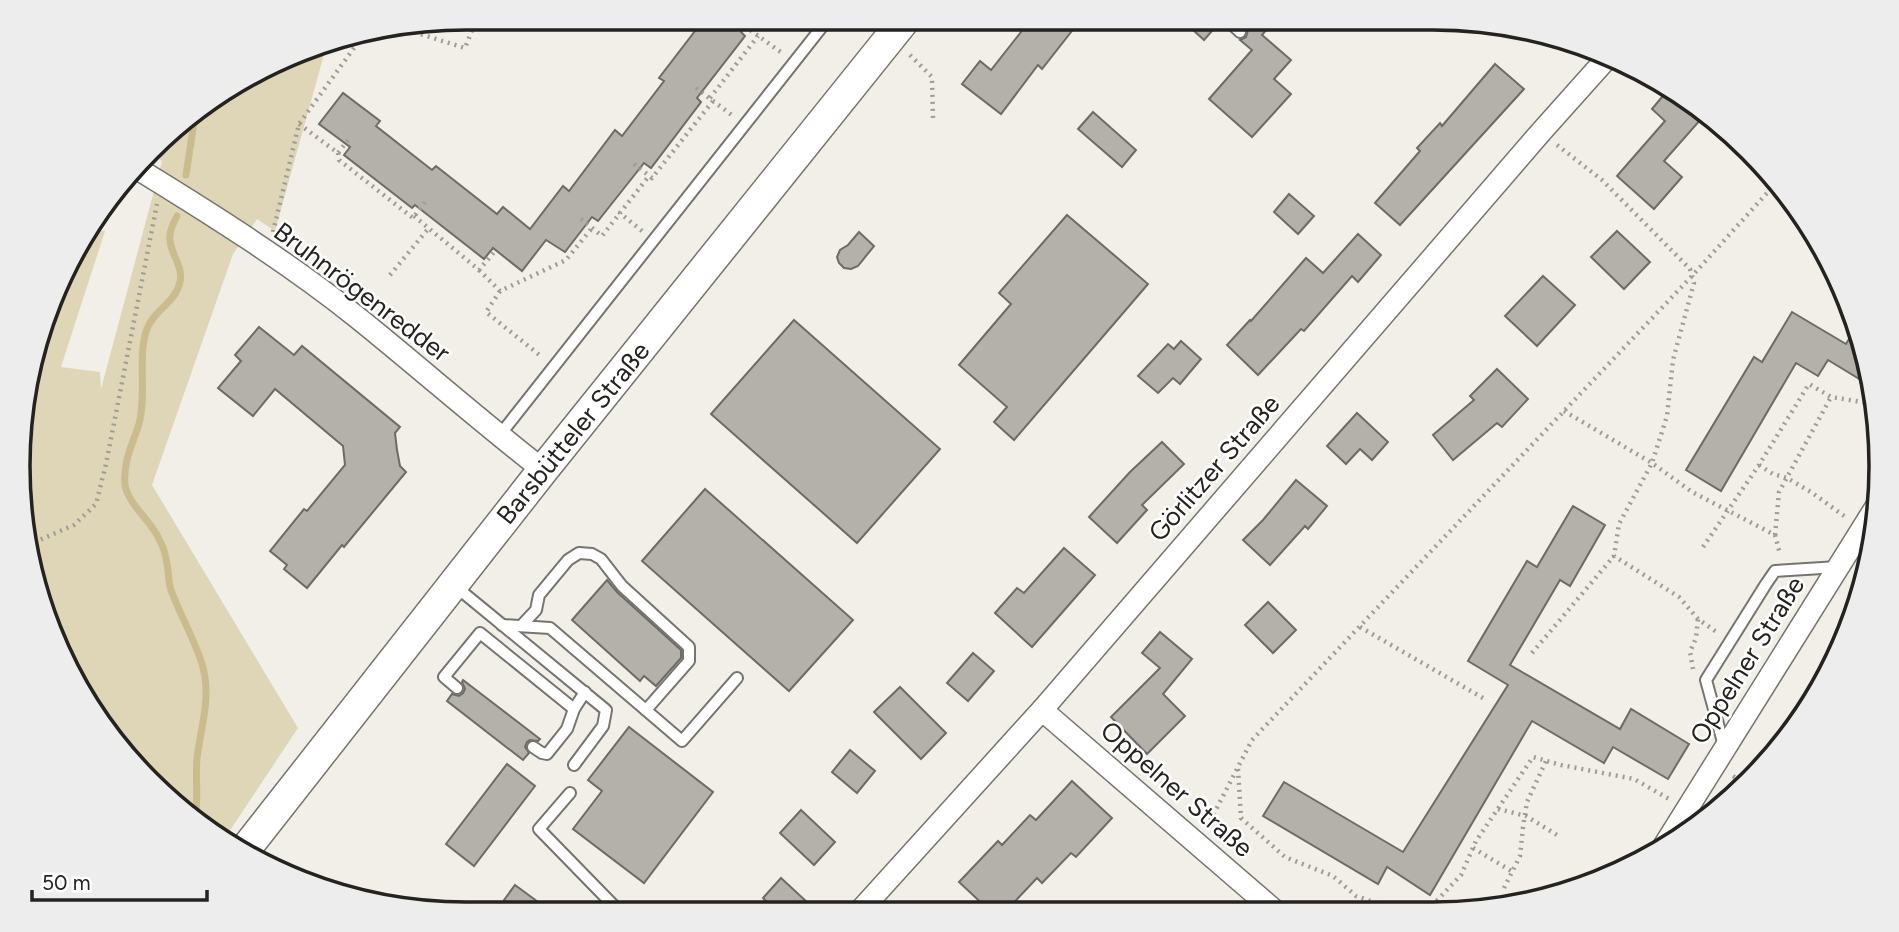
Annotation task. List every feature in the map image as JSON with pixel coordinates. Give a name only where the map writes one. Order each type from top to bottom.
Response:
[{"type":"main road","name":"Barsbütteler Straße","points":[[249,845],[542,470],[896,30]]},
{"type":"street","name":"Görlitzer Straße","points":[[868,902],[1042,709],[1602,64]]},
{"type":"street","name":"Bruhnrögenredder","points":[[144,172],[268,253],[357,317],[542,470]]},
{"type":"street","name":"Oppelner Straße","points":[[1674,830],[1866,522]]},
{"type":"street","name":"Oppelner Straße","points":[[1042,709],[1264,902]]},
{"type":"lane","points":[[499,436],[819,30]]},
{"type":"lane","points":[[521,626],[536,610],[539,594],[568,560],[579,553],[592,554],[601,559],[622,586],[690,647],[689,661],[646,710]]},
{"type":"lane","points":[[1725,749],[1706,680],[1774,571],[1838,567]]},
{"type":"lane","points":[[453,584],[606,710],[603,726],[574,765]]},
{"type":"lane","points":[[502,625],[550,628],[682,741],[737,678]]},
{"type":"lane","points":[[457,688],[444,677],[480,633],[574,709]]},
{"type":"lane","points":[[533,747],[547,754],[567,729],[584,692]]},
{"type":"lane","points":[[570,793],[539,829],[610,902]]},
{"type":"path","points":[[416,33],[465,48],[472,30]]},
{"type":"path","points":[[750,30],[794,62]]},
{"type":"path","points":[[899,30],[932,77],[933,118]]},
{"type":"path","points":[[634,164],[652,178],[758,36]]},
{"type":"path","points":[[268,253],[299,124],[357,44]]},
{"type":"path","points":[[696,88],[745,124]]},
{"type":"path","points":[[299,124],[338,153],[339,160],[413,218],[414,216],[479,270],[500,291]]},
{"type":"path","points":[[1532,653],[1614,556],[1619,524],[1652,463],[1667,416],[1673,360],[1694,284],[1690,269],[1602,180],[1541,132]]},
{"type":"path","points":[[338,153],[348,140]]},
{"type":"path","points":[[581,219],[602,236],[649,176]]},
{"type":"path","points":[[36,541],[74,525],[96,504],[162,184]]},
{"type":"path","points":[[1198,845],[1252,740],[1692,276],[1770,189]]},
{"type":"path","points":[[414,216],[425,202]]},
{"type":"path","points":[[620,213],[654,240]]},
{"type":"path","points":[[554,366],[486,312],[500,291],[566,260],[592,228]]},
{"type":"path","points":[[390,275],[428,229]]},
{"type":"path","points":[[479,270],[496,250]]},
{"type":"path","points":[[1703,547],[1759,465],[1809,384],[1831,397],[1865,402]]},
{"type":"path","points":[[1784,571],[1775,535],[1779,492],[1831,397]]},
{"type":"path","points":[[1563,411],[1652,463],[1692,492],[1775,535]]},
{"type":"path","points":[[1759,465],[1811,492],[1862,528]]},
{"type":"path","points":[[1614,556],[1679,597],[1698,619],[1730,642]]},
{"type":"path","points":[[1698,619],[1696,638],[1690,652],[1691,663],[1698,683],[1710,694]]},
{"type":"path","points":[[1360,626],[1483,698]]},
{"type":"path","points":[[1436,902],[1461,875],[1473,848],[1533,757],[1634,779],[1687,809]]},
{"type":"path","points":[[1504,888],[1520,856],[1527,802],[1546,761]]},
{"type":"path","points":[[1238,768],[1241,818],[1285,857],[1333,876],[1356,896],[1373,902]]},
{"type":"path","points":[[1498,809],[1526,816],[1557,835]]},
{"type":"path","points":[[1473,848],[1513,872]]},
{"type":"shaded area","points":[[324,54],[275,231],[257,219],[233,254],[152,485],[298,728],[229,832],[178,794],[138,754],[103,708],[63,633],[45,579],[33,523],[30,466],[33,409],[53,326],[88,248],[99,230],[105,231],[61,367],[100,372],[101,389],[162,161],[158,158],[178,138],[224,103],[273,75]]},
{"type":"building","points":[[696,30],[743,30],[741,32],[745,36],[697,98],[701,102],[651,168],[644,163],[598,221],[592,217],[565,252],[546,240],[522,271],[493,248],[484,259],[415,205],[412,208],[344,155],[350,147],[319,124],[343,93],[380,121],[376,126],[432,170],[436,166],[497,214],[503,207],[530,229],[563,186],[569,191],[615,130],[622,136],[664,81],[659,78]]},
{"type":"building","points":[[1023,30],[1073,30],[1042,69],[1038,65],[1001,114],[962,84],[980,61],[991,70]]},
{"type":"building","points":[[1193,30],[1213,30],[1204,40]]},
{"type":"building","points":[[1248,30],[1266,30],[1262,35],[1291,60],[1274,79],[1291,94],[1252,137],[1209,99],[1252,50],[1240,40],[1246,37]]},
{"type":"building","points":[[1495,64],[1524,89],[1400,225],[1375,203],[1420,151],[1417,148],[1440,123],[1442,126]]},
{"type":"building","points":[[1663,96],[1700,121],[1664,161],[1682,177],[1654,209],[1617,176],[1665,121],[1652,109]]},
{"type":"building","points":[[1093,112],[1136,150],[1122,167],[1078,129]]},
{"type":"building","points":[[1289,194],[1314,216],[1298,234],[1274,212]]},
{"type":"building","points":[[1067,215],[1148,284],[1014,440],[994,422],[1007,407],[959,365],[1011,304],[999,293]]},
{"type":"building","points":[[1617,231],[1650,262],[1624,289],[1591,257]]},
{"type":"building","points":[[859,232],[874,246],[858,266],[844,268],[837,257],[840,250]]},
{"type":"building","points":[[1358,234],[1381,255],[1358,282],[1352,276],[1304,331],[1301,329],[1258,375],[1227,345],[1306,258],[1323,273]]},
{"type":"building","points":[[1543,276],[1575,305],[1537,346],[1505,316]]},
{"type":"building","points":[[1792,312],[1846,344],[1850,338],[1861,380],[1828,360],[1818,376],[1796,363],[1721,491],[1686,470],[1754,357],[1762,362]]},
{"type":"building","points":[[794,320],[940,449],[857,543],[711,414]]},
{"type":"building","points":[[259,327],[294,355],[302,346],[400,427],[395,433],[397,450],[400,466],[406,472],[307,588],[284,569],[287,565],[270,551],[345,465],[343,446],[275,389],[253,416],[218,388],[241,361],[235,355]]},
{"type":"building","points":[[1181,341],[1201,359],[1180,384],[1173,378],[1158,393],[1138,376],[1168,344],[1174,349]]},
{"type":"building","points":[[1497,369],[1528,399],[1502,427],[1497,423],[1453,460],[1433,435],[1474,400],[1470,396]]},
{"type":"building","points":[[1357,413],[1388,442],[1372,460],[1360,449],[1346,464],[1327,446]]},
{"type":"building","points":[[1162,442],[1184,464],[1142,505],[1147,510],[1117,543],[1089,517]]},
{"type":"building","points":[[1296,480],[1327,506],[1308,529],[1305,526],[1270,565],[1243,540]]},
{"type":"building","points":[[705,489],[853,620],[789,691],[642,561]]},
{"type":"building","points":[[1573,506],[1605,525],[1570,586],[1560,580],[1510,665],[1620,729],[1631,709],[1689,744],[1668,779],[1613,747],[1604,763],[1532,721],[1430,895],[1387,867],[1378,884],[1263,816],[1284,782],[1403,852],[1508,685],[1468,661],[1527,561],[1537,567]]},
{"type":"building","points":[[1064,548],[1095,575],[1032,647],[995,613],[1017,588],[1024,593]]},
{"type":"building","points":[[607,580],[681,650],[681,658],[656,686],[644,676],[640,681],[572,620]]},
{"type":"building","points":[[1268,602],[1296,630],[1273,653],[1245,625]]},
{"type":"building","points":[[1160,632],[1192,659],[1163,694],[1185,716],[1147,754],[1111,717],[1160,668],[1142,653]]},
{"type":"building","points":[[973,653],[994,671],[968,701],[947,683]]},
{"type":"building","points":[[463,680],[540,739],[527,742],[525,747],[529,753],[523,760],[447,701],[452,694],[459,696],[463,693]]},
{"type":"building","points":[[900,687],[946,733],[921,759],[874,712]]},
{"type":"building","points":[[629,727],[713,792],[644,883],[573,829],[602,791],[588,780]]},
{"type":"building","points":[[850,750],[875,771],[857,793],[832,772]]},
{"type":"building","points":[[507,764],[535,786],[474,866],[446,844]]},
{"type":"building","points":[[1072,781],[1112,818],[1076,857],[1071,853],[1042,883],[1037,878],[1014,902],[980,902],[959,882],[998,841],[1002,845],[1030,815],[1036,820]]},
{"type":"building","points":[[801,810],[835,842],[814,865],[780,833]]},
{"type":"building","points":[[781,878],[807,902],[767,902],[763,898]]},
{"type":"building","points":[[515,885],[538,902],[507,902],[504,900]]},
{"type":"waterway","points":[[186,175],[194,125]]},
{"type":"waterway","points":[[177,216],[170,242],[180,270],[180,282],[174,295],[150,323],[144,339],[141,412],[127,461],[125,485],[131,499],[162,545],[169,584],[205,676],[206,699],[197,758],[196,809]]}]
